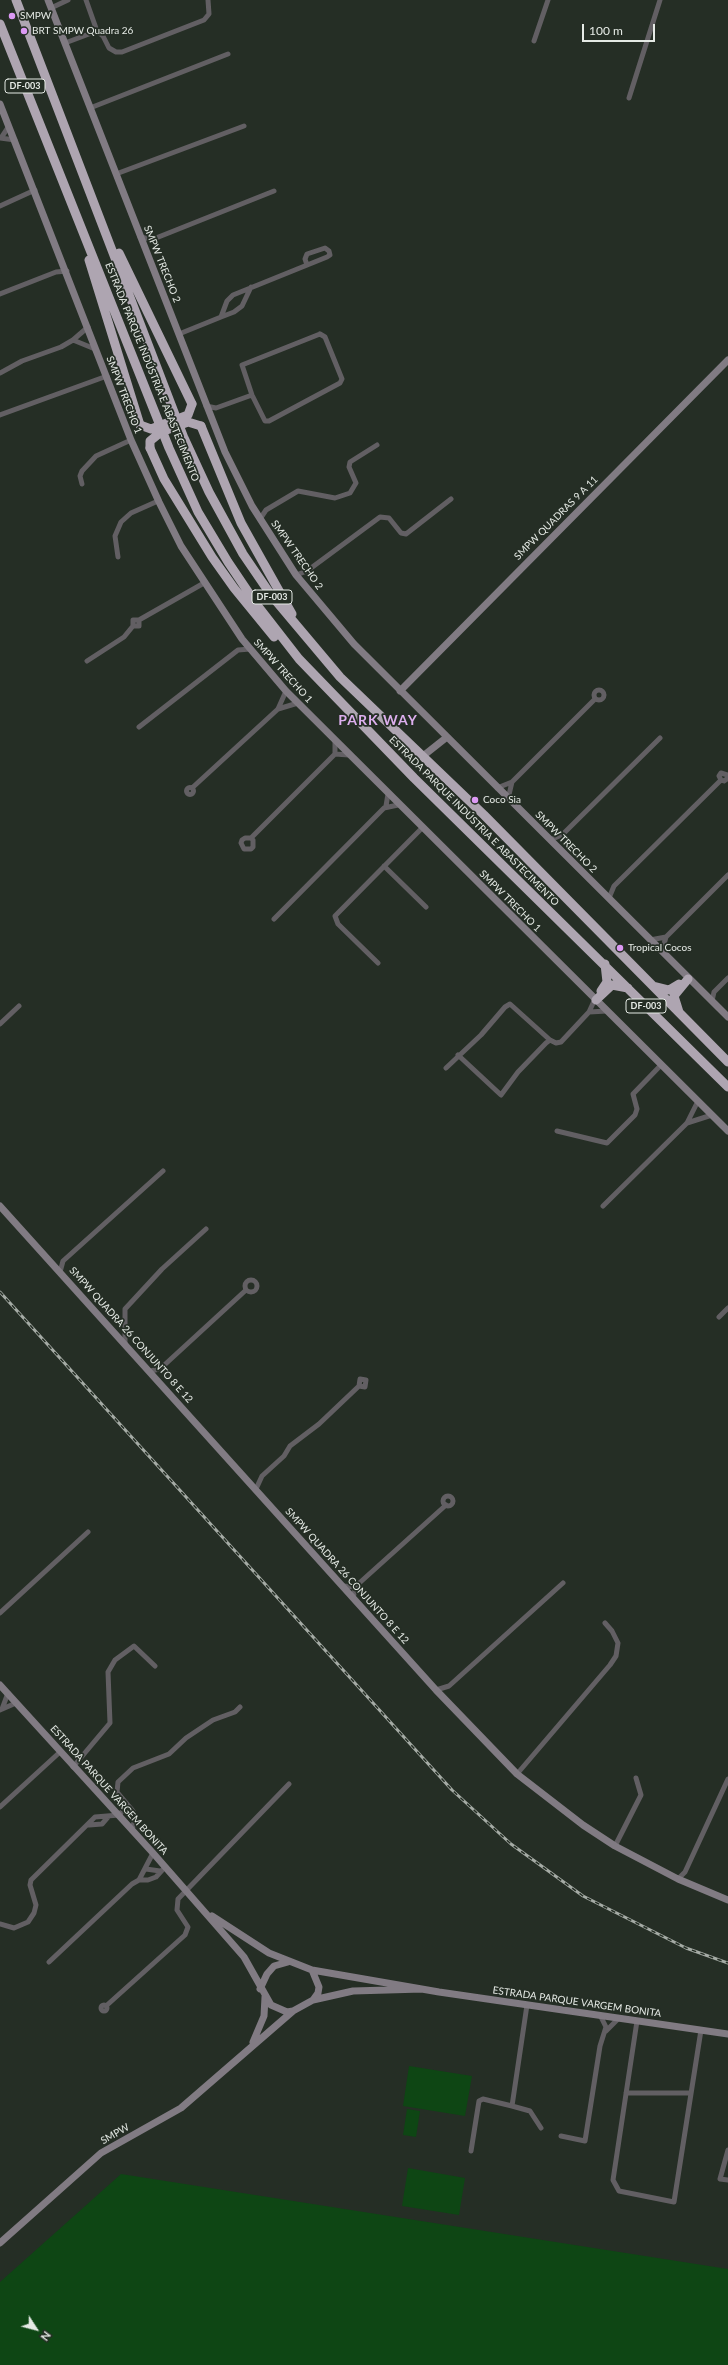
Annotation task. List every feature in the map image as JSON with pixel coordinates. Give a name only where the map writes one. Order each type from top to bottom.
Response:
[{"type":"highway","name":"ESTRADA PARQUE INDÚSTRIA E ABASTECIMENTO","points":[[16,0],[101,216],[182,431],[209,492],[243,554],[271,595],[340,677],[423,756],[728,1062]]},
{"type":"highway","name":"ESTRADA PARQUE INDÚSTRIA E ABASTECIMENTO","points":[[0,24],[169,448],[198,512],[228,562],[257,605],[299,659],[414,778],[605,964],[728,1087]]},
{"type":"highway","points":[[79,224],[140,425],[152,429],[188,415],[192,404],[101,216]]},
{"type":"highway","points":[[298,628],[295,618],[241,523],[201,426],[188,422],[161,432],[150,441],[150,448],[164,479],[183,512],[234,588],[274,636],[299,659]]},
{"type":"highway","points":[[595,999],[606,983],[605,964]]},
{"type":"highway","points":[[650,984],[671,990],[687,978]]},
{"type":"highway","points":[[682,1017],[674,996],[687,978]]},
{"type":"highway","points":[[595,999],[612,985],[629,988]]},
{"type":"street","name":"SMPW TRECHO 2","points":[[48,0],[225,452],[254,510],[296,575],[354,644],[662,951],[687,978],[728,1017]]},
{"type":"street","points":[[51,8],[68,0]]},
{"type":"street","points":[[86,0],[97,31],[104,36],[109,48],[116,52],[122,52],[204,20],[209,14],[208,0]]},
{"type":"street","points":[[534,40],[548,0]]},
{"type":"street","points":[[629,98],[660,0]]},
{"type":"street","points":[[65,43],[97,31]]},
{"type":"street","points":[[90,108],[228,54]]},
{"type":"street","name":"SMPW TRECHO 1","points":[[0,104],[67,270],[95,349],[107,376],[131,440],[158,500],[181,546],[242,639],[286,691],[398,805],[728,1131]]},
{"type":"street","points":[[9,126],[0,138],[15,140]]},
{"type":"street","points":[[116,174],[244,126]]},
{"type":"street","points":[[0,206],[35,190]]},
{"type":"street","points":[[144,247],[151,239],[274,191]]},
{"type":"street","points":[[140,237],[151,239]]},
{"type":"street","points":[[221,317],[230,297],[251,287],[327,258],[330,255],[329,250],[325,248],[307,254],[305,259],[307,265]]},
{"type":"street","points":[[56,272],[64,263]]},
{"type":"street","points":[[0,294],[56,272],[67,270]]},
{"type":"street","points":[[179,334],[234,312],[242,306],[251,287]]},
{"type":"street","points":[[0,373],[22,361],[43,354],[73,340],[88,327]]},
{"type":"street","points":[[320,334],[324,336],[342,379],[339,385],[267,421],[263,419],[252,395],[242,367],[243,364],[320,334]]},
{"type":"street","points":[[73,340],[95,349]]},
{"type":"street","name":"SMPW QUADRAS 9 A 11","points":[[400,691],[728,360]]},
{"type":"street","points":[[0,415],[107,376]]},
{"type":"street","points":[[206,406],[216,408],[252,395]]},
{"type":"street","points":[[210,416],[216,408]]},
{"type":"street","points":[[82,484],[80,476],[82,471],[96,456],[104,450],[131,440]]},
{"type":"street","points":[[260,519],[266,510],[298,491],[335,498],[350,493],[356,482],[349,467],[350,462],[376,446]]},
{"type":"street","points":[[296,575],[307,571],[380,517],[389,518],[401,533],[406,534],[451,499]]},
{"type":"street","points":[[118,557],[115,536],[121,522],[131,513],[158,500]]},
{"type":"street","points":[[254,510],[266,510]]},
{"type":"street","points":[[302,582],[307,571]]},
{"type":"street","points":[[87,660],[124,637],[133,626],[139,626],[139,620],[204,582]]},
{"type":"street","points":[[139,727],[238,650],[242,639]]},
{"type":"street","points":[[238,650],[250,649]]},
{"type":"street","points":[[192,788],[278,709],[286,691]]},
{"type":"street","points":[[498,788],[512,782],[596,699]]},
{"type":"street","points":[[278,709],[298,703]]},
{"type":"street","points":[[423,756],[446,737]]},
{"type":"street","points":[[550,840],[562,835],[660,738]]},
{"type":"street","points":[[251,838],[335,754],[335,740]]},
{"type":"street","points":[[335,754],[350,756]]},
{"type":"street","points":[[721,780],[722,773],[728,775]]},
{"type":"street","points":[[602,892],[614,886],[721,780],[724,781],[728,778]]},
{"type":"street","points":[[508,799],[512,782]]},
{"type":"street","points":[[274,919],[386,806],[388,794]]},
{"type":"street","points":[[386,806],[398,805]]},
{"type":"street","points":[[378,963],[338,924],[335,916],[422,828]]},
{"type":"street","points":[[559,848],[562,835]]},
{"type":"street","points":[[384,866],[426,908]]},
{"type":"street","points":[[662,951],[666,937],[728,875]]},
{"type":"street","points":[[609,898],[614,886]]},
{"type":"street","points":[[650,940],[666,937]]},
{"type":"street","points":[[712,1001],[714,992],[728,978]]},
{"type":"street","points":[[704,994],[714,992]]},
{"type":"street","points":[[446,1068],[458,1055],[481,1035],[510,1004],[550,1040],[556,1043],[561,1042],[589,1012],[595,999]]},
{"type":"street","points":[[0,1024],[19,1006]]},
{"type":"street","points":[[589,1012],[607,1011]]},
{"type":"street","points":[[458,1055],[501,1095],[518,1072],[550,1040]]},
{"type":"street","points":[[557,1131],[607,1143],[635,1115],[637,1110],[633,1094],[661,1065]]},
{"type":"street","points":[[603,1206],[687,1123],[698,1101]]},
{"type":"street","points":[[687,1123],[712,1115]]},
{"type":"street","points":[[52,1263],[63,1261],[163,1171]]},
{"type":"street","name":"SMPW QUADRA 26 CONJUNTO 8 E 12","points":[[0,1206],[248,1480],[444,1700],[517,1774],[583,1825],[615,1846],[678,1879],[728,1900]]},
{"type":"street","points":[[125,1344],[125,1309],[162,1269],[206,1229]]},
{"type":"street","points":[[60,1272],[63,1261]]},
{"type":"street","points":[[157,1379],[160,1370],[246,1290]]},
{"type":"street","points":[[719,1317],[728,1308]]},
{"type":"street","points":[[150,1371],[160,1370]]},
{"type":"street","points":[[256,1489],[260,1478],[284,1456],[290,1446],[318,1424],[359,1386]]},
{"type":"street","points":[[248,1480],[260,1478]]},
{"type":"street","points":[[353,1598],[356,1587],[446,1505]]},
{"type":"street","points":[[0,1613],[88,1532]]},
{"type":"street","points":[[436,1690],[449,1686],[563,1583]]},
{"type":"street","points":[[343,1586],[356,1587]]},
{"type":"street","points":[[517,1774],[616,1656],[618,1643],[612,1631],[605,1623]]},
{"type":"street","points":[[73,1766],[110,1723],[108,1672],[116,1660],[134,1646],[155,1666]]},
{"type":"street","name":"ESTRADA PARQUE VARGEM BONITA","points":[[0,1685],[119,1815],[153,1853],[163,1869],[203,1910],[247,1961],[260,1989],[265,1997],[276,2008],[287,2012],[293,2011],[313,2000],[353,1991],[422,1989]]},
{"type":"street","points":[[444,1700],[449,1686]]},
{"type":"street","points":[[1,1710],[8,1693]]},
{"type":"street","points":[[1,1710],[16,1703]]},
{"type":"street","points":[[132,1831],[135,1818],[128,1805],[117,1792],[118,1782],[133,1768],[169,1754],[186,1738],[213,1720],[235,1712],[240,1707]]},
{"type":"street","points":[[0,1807],[60,1752]]},
{"type":"street","points":[[615,1846],[641,1795],[636,1778]]},
{"type":"street","points":[[678,1879],[685,1873],[728,1779]]},
{"type":"street","points":[[106,2006],[187,1933],[188,1927],[176,1906],[178,1899],[289,1784]]},
{"type":"street","points":[[0,1924],[14,1928],[28,1922],[34,1913],[36,1905],[30,1885],[31,1880],[89,1825],[95,1817],[119,1815],[128,1805]]},
{"type":"street","points":[[89,1825],[102,1824],[108,1817]]},
{"type":"street","points":[[50,1962],[82,1929],[139,1880],[153,1853]]},
{"type":"street","points":[[146,1869],[163,1869]]},
{"type":"street","points":[[139,1880],[148,1880],[156,1877],[163,1869]]},
{"type":"street","points":[[685,1873],[686,1882]]},
{"type":"street","name":"ESTRADA PARQUE VARGEM BONITA","points":[[203,1910],[252,1944],[288,1962],[312,1970],[422,1989],[728,2034]]},
{"type":"street","points":[[260,1989],[267,1974],[274,1966],[288,1962]]},
{"type":"street","points":[[312,1970],[319,1987],[318,1993],[313,2000]]},
{"type":"street","name":"SMPW","points":[[247,2050],[259,2030],[264,2016],[265,1997]]},
{"type":"street","points":[[512,2106],[527,2005]]},
{"type":"street","name":"SMPW","points":[[0,2243],[101,2153],[181,2108],[293,2011]]},
{"type":"street","points":[[600,2015],[605,2024],[605,2032]]},
{"type":"street","points":[[561,2136],[585,2141],[600,2046],[605,2032],[612,2023],[619,2018]]},
{"type":"street","points":[[637,2021],[612,2180],[619,2191],[674,2202],[701,2030]]},
{"type":"street","points":[[626,2093],[691,2093]]},
{"type":"street","points":[[471,2151],[479,2101],[483,2099],[530,2111],[541,2128]]},
{"type":"street","points":[[728,2150],[720,2179],[728,2180]]},
{"type":"green space","points":[[409,2066],[472,2076],[465,2116],[403,2106]]},
{"type":"green space","points":[[407,2109],[420,2111],[416,2137],[403,2135]]},
{"type":"green space","points":[[408,2168],[465,2178],[459,2215],[402,2206]]},
{"type":"green space","points":[[121,2174],[728,2269],[728,2365],[0,2365],[0,2282]]},
{"type":"railway","points":[[0,1292],[452,1790],[511,1844],[583,1896],[686,1948],[728,1963]]},
{"type":"place","name":"SMPW","points":[[12,16]]},
{"type":"place","name":"BRT SMPW Quadra 26","points":[[24,31]]},
{"type":"place","name":"Coco Sia","points":[[475,800]]},
{"type":"place","name":"Tropical Cocos","points":[[620,948]]},
{"type":"district","name":"PARK WAY","points":[[378,720]]}]
